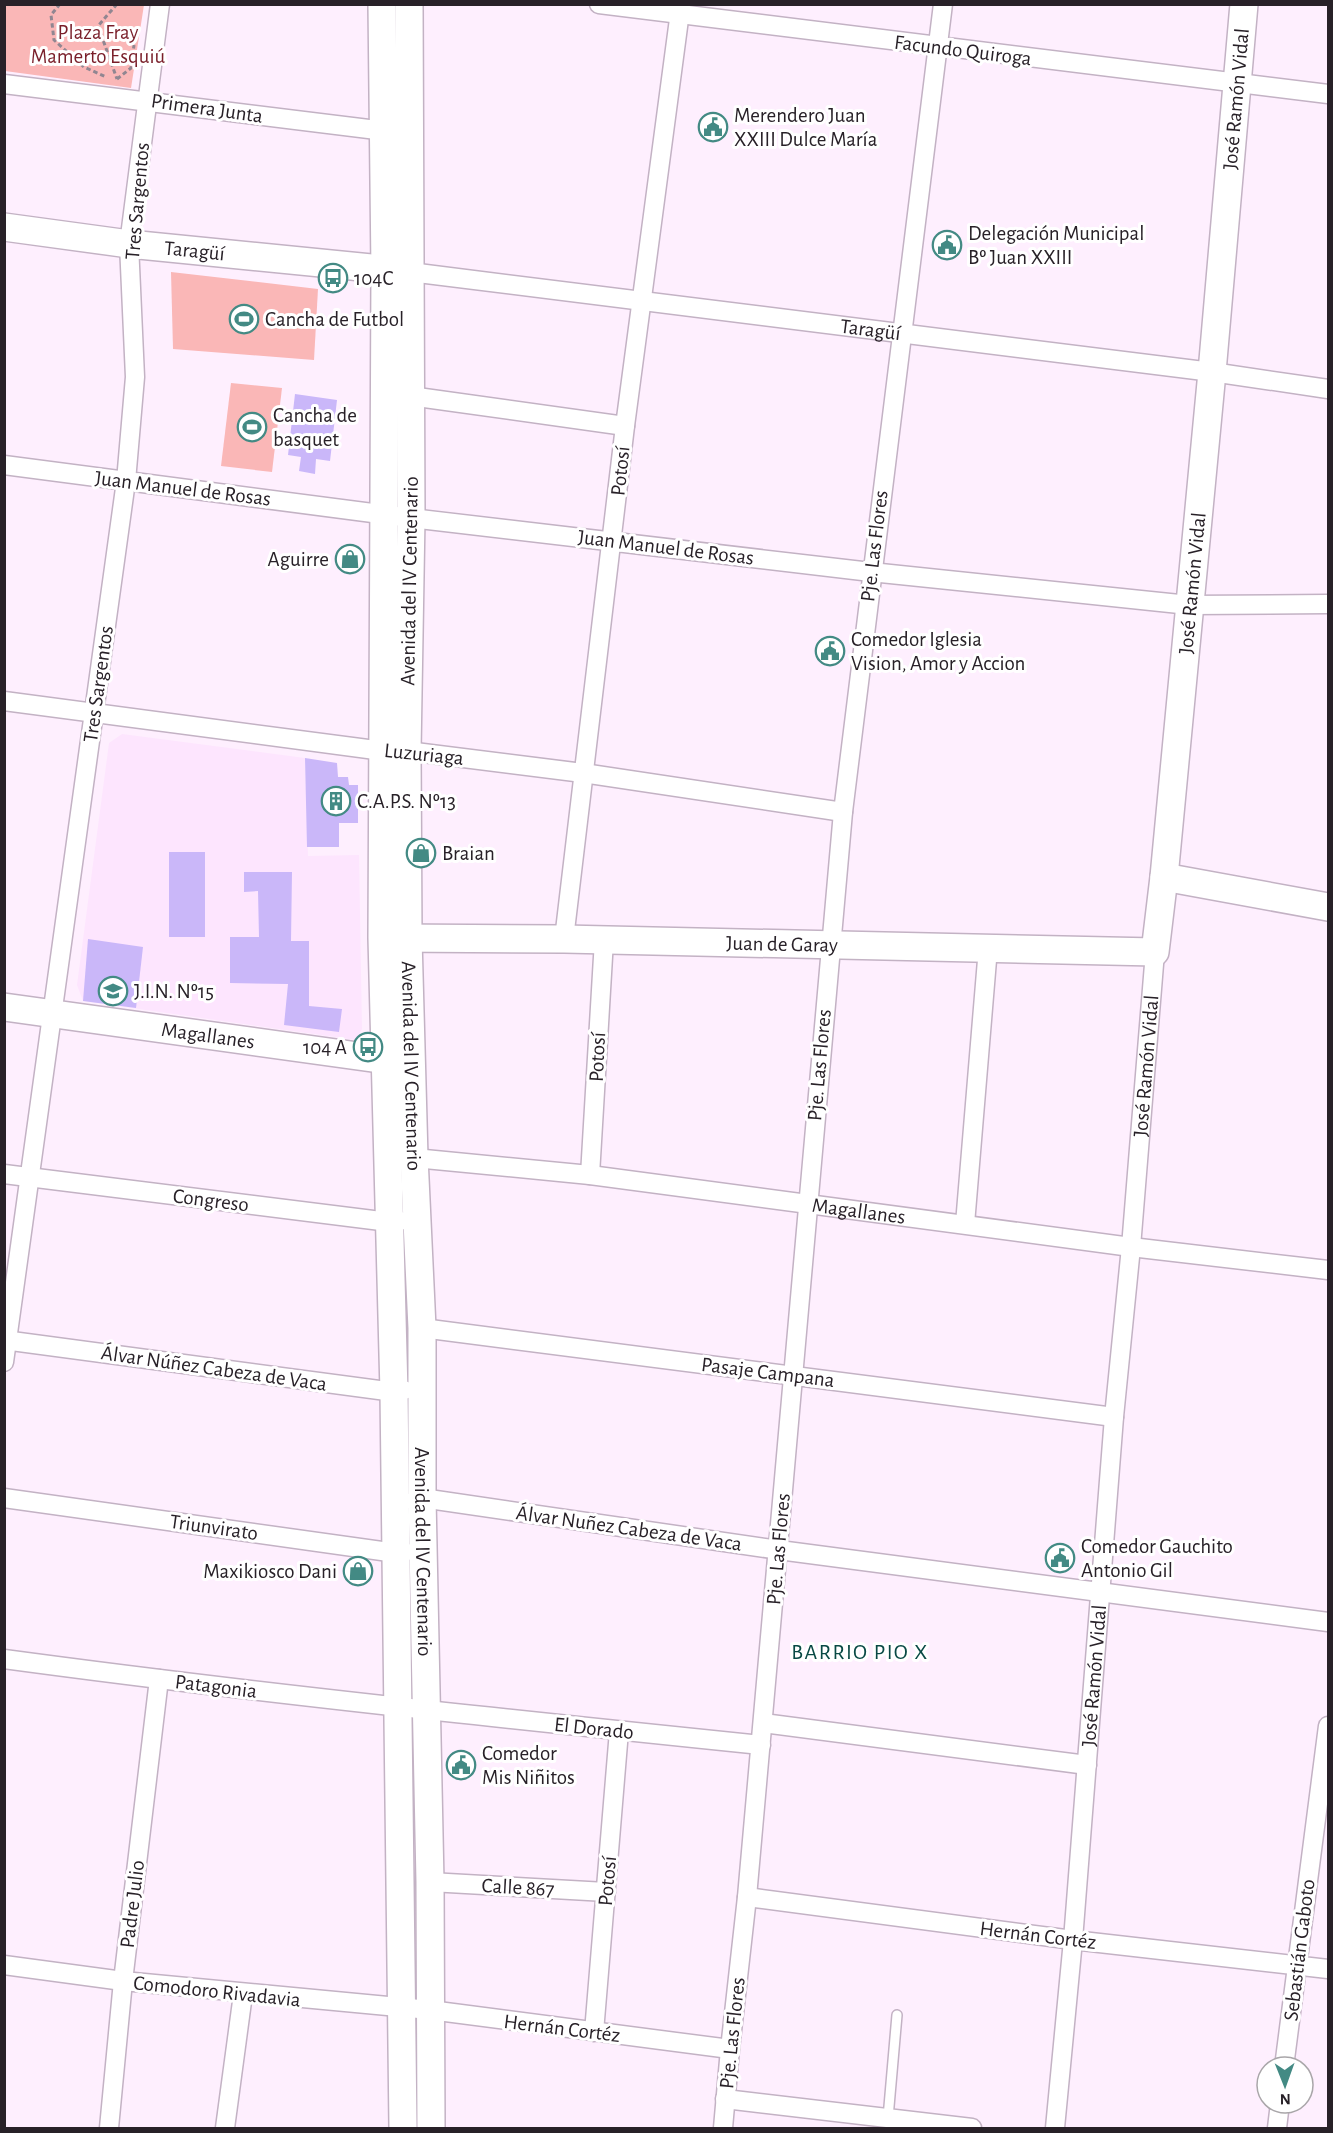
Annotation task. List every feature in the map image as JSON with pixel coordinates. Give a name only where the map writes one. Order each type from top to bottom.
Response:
[{"type":"main road","name":"Avenida del IV Centenario","points":[[382,4],[382,132],[410,396],[411,518],[395,751]]},
{"type":"main road","name":"Avenida del IV Centenario","points":[[403,2128],[394,1392],[384,1060],[395,938],[395,751],[382,513],[397,271],[410,134],[409,4]]},
{"type":"main road","name":"José Ramón Vidal","points":[[1155,952],[1212,372],[1244,4]]},
{"type":"main road","name":"Taragüí","points":[[4,227],[129,244],[397,271]]},
{"type":"main road","points":[[1164,877],[1329,907]]},
{"type":"main road","name":"Avenida del IV Centenario","points":[[395,938],[411,1064],[422,1328],[422,1498],[428,1710],[431,2128]]},
{"type":"main road","name":"Juan de Garay","points":[[395,938],[564,939],[1155,952]]},
{"type":"main road","name":"Magallanes","points":[[4,1007],[411,1064]]},
{"type":"street","name":"Tres Sargentos","points":[[4,1362],[126,480],[135,377],[129,244],[160,4]]},
{"type":"street","name":"Facundo Quiroga","points":[[599,4],[680,9],[937,47],[1329,94]]},
{"type":"street","name":"Pje. Las Flores","points":[[723,2128],[724,2099],[747,1897],[779,1550],[792,1375],[843,812],[900,334],[943,4]]},
{"type":"street","name":"Potosí","points":[[564,939],[625,426],[680,9]]},
{"type":"street","name":"Primera Junta","points":[[4,84],[410,134]]},
{"type":"street","name":"Taragüí","points":[[397,271],[1212,372],[1329,389]]},
{"type":"street","points":[[410,396],[625,426]]},
{"type":"street","name":"Juan Manuel de Rosas","points":[[4,465],[411,518],[871,572],[1189,605],[1329,604]]},
{"type":"street","name":"Luzuriaga","points":[[4,701],[583,773],[843,812]]},
{"type":"street","name":"Potosí","points":[[590,1175],[604,940]]},
{"type":"street","points":[[965,1224],[988,948]]},
{"type":"street","name":"José Ramón Vidal","points":[[1055,2128],[1073,1940],[1114,1417],[1131,1247],[1155,952]]},
{"type":"street","name":"Magallanes","points":[[387,1158],[414,1157],[590,1175],[1131,1247],[1329,1270]]},
{"type":"street","name":"Congreso","points":[[4,1174],[389,1222],[417,1220]]},
{"type":"street","name":"Pasaje Campana","points":[[422,1328],[1114,1417]]},
{"type":"street","name":"Álvar Núñez Cabeza de Vaca","points":[[6,1340],[394,1392],[423,1387]]},
{"type":"street","name":"Triunvirato","points":[[4,1498],[396,1553],[424,1550]]},
{"type":"street","name":"Álvar Nuñez Cabeza de Vaca","points":[[395,1508],[422,1498],[779,1550],[1329,1622]]},
{"type":"street","name":"Patagonia","points":[[4,1659],[159,1680],[428,1710]]},
{"type":"street","name":"Padre Julio","points":[[109,2128],[123,1981],[159,1680]]},
{"type":"street","name":"El Dorado","points":[[428,1710],[760,1745]]},
{"type":"street","points":[[763,1723],[1087,1765]]},
{"type":"street","name":"Sebastián Gaboto","points":[[1286,2055],[1329,1726]]},
{"type":"street","name":"Potosí","points":[[594,2032],[619,1731]]},
{"type":"street","name":"Calle 867","points":[[430,1882],[606,1892]]},
{"type":"street","name":"Hernán Cortéz","points":[[747,1897],[1073,1940],[1329,1969]]},
{"type":"street","name":"Comodoro Rivadavia","points":[[4,1965],[243,1994],[430,2010]]},
{"type":"street","points":[[225,2128],[243,1994]]},
{"type":"street","name":"Hernán Cortéz","points":[[430,2010],[730,2049]]},
{"type":"street","points":[[724,2099],[972,2128]]},
{"type":"lane","points":[[888,2118],[897,2014]]},
{"type":"path","points":[[60,4],[51,15],[54,40],[84,67],[106,78]]},
{"type":"path","points":[[117,4],[98,26],[117,79],[131,68],[136,36]]},
{"type":"shaded area","points":[[122,734],[305,758],[308,856],[359,855],[362,1029],[356,1040],[83,1001],[77,985],[109,743]]},
{"type":"green space","name":"Plaza Fray Mamerto Esquiú","points":[[5,4],[144,5],[131,88],[5,71]]},
{"type":"green space","name":"Cancha de Futbol","points":[[171,272],[318,289],[314,360],[173,349]]},
{"type":"green space","name":"Cancha de basquet","points":[[231,383],[282,388],[272,472],[221,466]]},
{"type":"building","points":[[295,394],[337,400],[330,461],[316,459],[315,474],[299,471],[301,457],[288,455]]},
{"type":"building","name":"C.A.P.S. Nº13","points":[[305,758],[337,763],[338,777],[348,777],[349,785],[358,785],[358,823],[339,823],[339,847],[307,847]]},
{"type":"building","points":[[169,852],[205,852],[205,937],[169,937]]},
{"type":"building","points":[[244,872],[292,872],[291,941],[309,941],[309,1006],[342,1009],[339,1032],[284,1025],[288,984],[230,983],[230,937],[259,937],[258,891],[244,892]]},
{"type":"building","name":"J.I.N. Nº15","points":[[88,939],[143,947],[136,1008],[83,1001]]},
{"type":"place","name":"Merendero Juan XXIII Dulce María","points":[[713,127]]},
{"type":"place","name":"Delegación Municipal Bº Juan XXIII","points":[[947,245]]},
{"type":"place","name":"104C","points":[[333,278]]},
{"type":"place","name":"Cancha de Futbol","points":[[244,319]]},
{"type":"place","name":"Cancha de basquet","points":[[252,427]]},
{"type":"place","name":"Aguirre","points":[[350,559]]},
{"type":"place","name":"Comedor Iglesia Vision, Amor y Accion","points":[[830,651]]},
{"type":"place","name":"C.A.P.S. Nº13","points":[[336,801]]},
{"type":"place","name":"Braian","points":[[421,853]]},
{"type":"place","name":"J.I.N. Nº15","points":[[113,991]]},
{"type":"place","name":"104 A","points":[[368,1047]]},
{"type":"place","name":"Comedor Gauchito Antonio Gil","points":[[1060,1558]]},
{"type":"place","name":"Maxikiosco Dani","points":[[358,1571]]},
{"type":"place","name":"Comedor Mis Niñitos","points":[[461,1765]]},
{"type":"district","name":"BARRIO PIO X","points":[[860,1651]]}]
